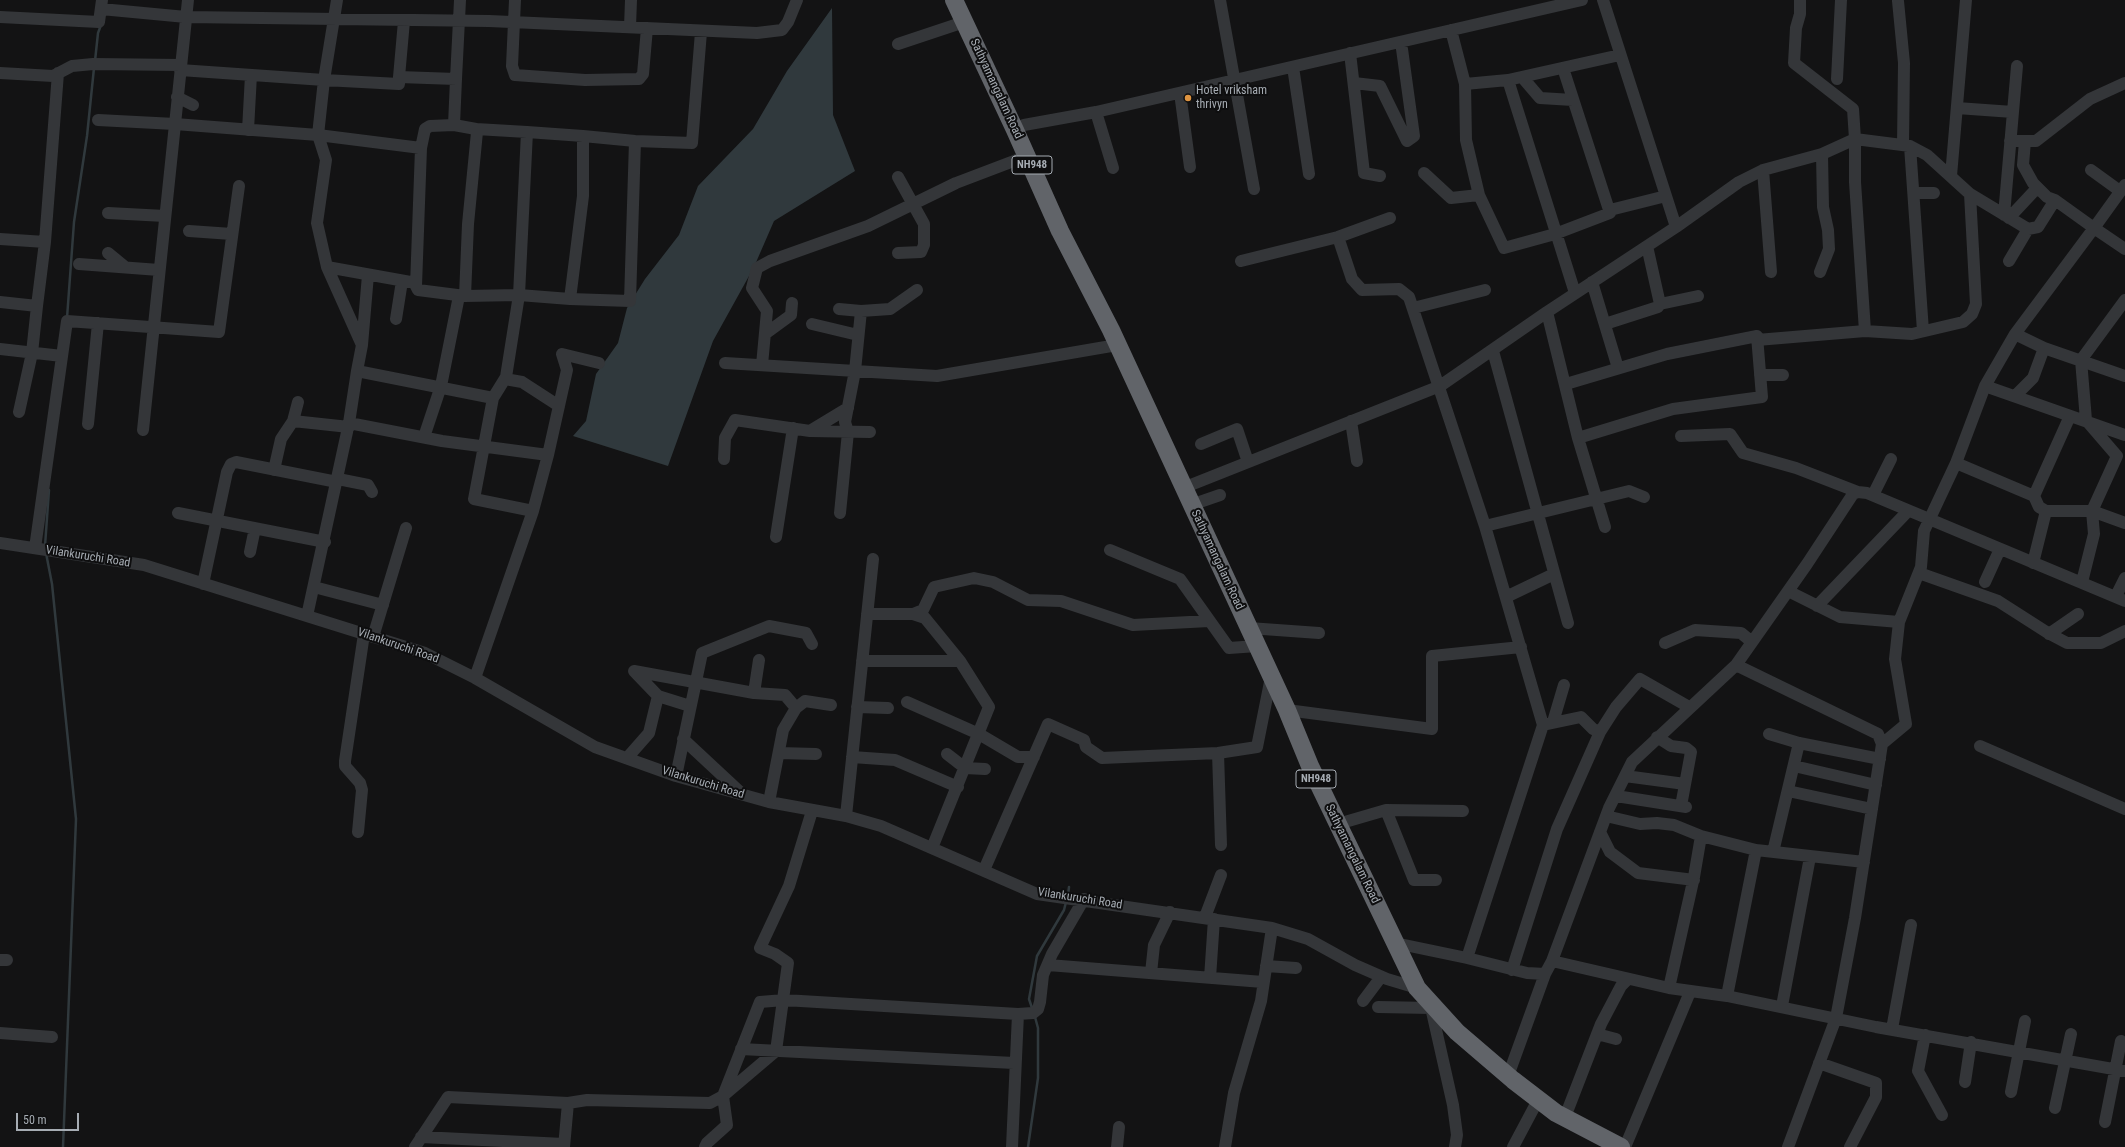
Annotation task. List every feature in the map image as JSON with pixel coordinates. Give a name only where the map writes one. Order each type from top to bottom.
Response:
[{"type":"highway","name":"Sathyamangalam Road","points":[[954,0],[1063,237],[1114,338],[1249,628],[1287,710],[1310,766],[1417,988],[1430,1005],[1456,1032],[1538,1100],[1565,1117],[1621,1147]]},
{"type":"highway","name":"Sathyamangalam Road","points":[[965,0],[1091,271],[1114,338]]},
{"type":"street","points":[[142,430],[188,0]]},
{"type":"street","points":[[337,0],[324,80],[318,135],[326,160],[317,223],[327,267],[362,345]]},
{"type":"street","points":[[454,125],[460,0]]},
{"type":"street","points":[[515,0],[512,66],[515,75],[584,80],[639,79],[642,77],[648,28]]},
{"type":"street","points":[[630,27],[631,0]]},
{"type":"street","points":[[0,17],[99,22],[104,7],[186,17],[458,21],[630,27],[701,32],[757,33],[782,30],[788,22],[797,0]]},
{"type":"street","points":[[1220,0],[1254,189]]},
{"type":"street","points":[[1024,125],[1096,112],[1582,0]]},
{"type":"street","points":[[1603,0],[1676,227]]},
{"type":"street","points":[[1800,0],[1800,14],[1796,28],[1794,63],[1853,109],[1855,182],[1865,330]]},
{"type":"street","points":[[1837,79],[1841,0]]},
{"type":"street","points":[[1951,176],[1966,0]]},
{"type":"street","points":[[1898,1],[1904,63],[1907,146],[1914,193],[1923,332]]},
{"type":"street","points":[[0,73],[53,76],[72,66],[96,64],[180,67],[251,75],[399,84],[404,21]]},
{"type":"street","points":[[898,44],[964,22]]},
{"type":"street","points":[[1451,30],[1465,84],[1466,140],[1479,195],[1504,248],[1555,234],[1610,213],[1610,210],[1666,196]]},
{"type":"street","points":[[635,141],[630,301],[570,299],[519,295],[462,296],[418,290],[416,283],[421,148],[425,129],[430,126],[454,125],[476,129],[635,141],[692,143],[701,32]]},
{"type":"street","points":[[1354,83],[1380,86],[1407,141],[1414,136],[1402,49]]},
{"type":"street","points":[[1350,54],[1364,173],[1380,176]]},
{"type":"street","points":[[1465,84],[1508,80],[1620,54]]},
{"type":"street","points":[[2007,216],[2010,141],[2017,66]]},
{"type":"street","points":[[1293,67],[1309,174]]},
{"type":"street","points":[[1563,68],[1610,210]]},
{"type":"street","points":[[19,412],[32,353],[44,242],[58,73]]},
{"type":"street","points":[[248,130],[251,75]]},
{"type":"street","points":[[399,77],[456,79]]},
{"type":"street","points":[[1522,77],[1540,98],[1573,100]]},
{"type":"street","points":[[1508,80],[1555,234],[1576,294]]},
{"type":"street","points":[[2010,141],[2036,141],[2090,99],[2125,83]]},
{"type":"street","points":[[1180,93],[1190,166]]},
{"type":"street","points":[[178,97],[193,105]]},
{"type":"street","points":[[1957,108],[2013,112]]},
{"type":"street","points":[[1096,112],[1113,168]]},
{"type":"street","points":[[98,120],[318,135],[421,148]]},
{"type":"street","points":[[424,437],[441,386],[462,296],[468,224],[478,138],[476,129]]},
{"type":"street","points":[[527,132],[519,295],[513,339],[505,379],[493,398],[474,499],[532,511]]},
{"type":"street","points":[[570,299],[583,196],[583,136]]},
{"type":"street","points":[[1183,488],[1440,386],[1547,312],[1676,227],[1739,182],[1763,170],[1822,154],[1855,139],[1907,146],[1927,156],[1970,194],[2028,229],[2038,227],[2055,200]]},
{"type":"street","points":[[2025,141],[2023,165],[2037,188],[2047,197],[2055,200],[2125,249]]},
{"type":"street","points":[[1820,272],[1829,249],[1828,230],[1823,207],[1822,154]]},
{"type":"street","points":[[762,365],[767,311],[752,288],[757,268],[770,261],[868,226],[956,183],[1027,156]]},
{"type":"street","points":[[1763,170],[1771,272]]},
{"type":"street","points":[[1882,744],[1906,724],[1895,659],[1899,622],[1921,567],[1924,531],[1956,463],[1985,386],[2015,334],[2123,188],[2091,170]]},
{"type":"street","points":[[1424,173],[1451,198],[1479,195]]},
{"type":"street","points":[[898,178],[924,224],[924,245],[921,252],[898,253]]},
{"type":"street","points":[[42,550],[62,356],[69,321],[220,332],[239,186]]},
{"type":"street","points":[[2007,216],[2037,188]]},
{"type":"street","points":[[1914,193],[1934,192]]},
{"type":"street","points":[[1757,340],[1865,330],[1894,333],[1923,332],[1963,322],[1972,314],[1976,304],[1970,194]]},
{"type":"street","points":[[108,213],[165,216]]},
{"type":"street","points":[[1241,261],[1338,237],[1390,218]]},
{"type":"street","points":[[2009,261],[2028,229]]},
{"type":"street","points":[[189,231],[232,234]]},
{"type":"street","points":[[1338,237],[1352,279],[1362,290],[1399,290],[1409,298],[1440,386],[1485,526],[1521,647],[1548,724]]},
{"type":"street","points":[[0,239],[44,242]]},
{"type":"street","points":[[1647,246],[1660,304]]},
{"type":"street","points":[[108,253],[125,267]]},
{"type":"street","points":[[79,264],[159,270]]},
{"type":"street","points":[[327,267],[416,283]]},
{"type":"street","points":[[307,616],[349,425],[362,345],[368,275]]},
{"type":"street","points":[[396,318],[402,281]]},
{"type":"street","points":[[1592,282],[1618,368]]},
{"type":"street","points":[[839,309],[861,311],[890,309],[917,290]]},
{"type":"street","points":[[1413,308],[1485,290]]},
{"type":"street","points":[[1605,324],[1658,307],[1660,304],[1698,296]]},
{"type":"street","points":[[2082,582],[2094,534],[2092,511],[2117,456],[2086,420],[2081,360],[2125,300]]},
{"type":"street","points":[[0,302],[37,306]]},
{"type":"street","points":[[765,334],[791,315],[792,303]]},
{"type":"street","points":[[840,513],[848,432],[845,422],[855,371],[861,311]]},
{"type":"street","points":[[1547,312],[1566,384],[1578,438],[1605,527]]},
{"type":"street","points":[[88,424],[98,324]]},
{"type":"street","points":[[812,324],[858,335]]},
{"type":"street","points":[[2015,334],[2044,348],[2125,376]]},
{"type":"street","points":[[1566,384],[1667,354],[1757,336],[1762,397],[1674,409],[1578,438]]},
{"type":"street","points":[[725,363],[937,376],[1114,338]]},
{"type":"street","points":[[2014,396],[2033,378],[2044,348]]},
{"type":"street","points":[[0,349],[62,356]]},
{"type":"street","points":[[1492,351],[1568,623]]},
{"type":"street","points":[[475,678],[532,511],[548,455],[567,370],[562,354],[599,363]]},
{"type":"street","points":[[357,372],[441,386],[493,398]]},
{"type":"street","points":[[1760,375],[1782,375]]},
{"type":"street","points":[[505,379],[522,382],[559,406]]},
{"type":"street","points":[[1985,386],[2070,416],[2086,420],[2125,435]]},
{"type":"street","points":[[274,470],[281,439],[293,420],[298,402]]},
{"type":"street","points":[[810,430],[848,408]]},
{"type":"street","points":[[2034,496],[2070,416]]},
{"type":"street","points":[[293,420],[349,425],[548,455]]},
{"type":"street","points":[[724,460],[725,438],[735,420],[810,430],[870,432]]},
{"type":"street","points":[[1351,421],[1357,461]]},
{"type":"street","points":[[776,537],[793,428]]},
{"type":"street","points":[[1201,444],[1237,429],[1248,462]]},
{"type":"street","points":[[1681,436],[1730,434],[1743,453],[1796,468],[1858,492],[1873,495],[1929,520],[2121,599],[2125,578]]},
{"type":"street","points":[[1873,495],[1890,460]]},
{"type":"street","points":[[203,584],[227,472],[231,464],[236,462],[337,481],[368,484],[372,492]]},
{"type":"street","points":[[1956,463],[2034,496],[2039,507],[2046,511],[2092,511],[2125,523]]},
{"type":"street","points":[[1485,526],[1629,491],[1644,498]]},
{"type":"street","points":[[1508,1076],[1545,974],[1552,961],[1606,816],[1632,762],[1688,707],[1736,665],[1820,546],[1839,512],[1853,494],[1858,492]]},
{"type":"street","points":[[1191,505],[1220,495]]},
{"type":"street","points":[[1817,606],[1908,511]]},
{"type":"street","points":[[2033,563],[2046,511]]},
{"type":"street","points":[[178,513],[324,542]]},
{"type":"street","points":[[250,552],[255,528]]},
{"type":"street","points":[[358,832],[362,790],[360,783],[345,766],[345,761],[368,635],[383,605],[406,528]]},
{"type":"street","name":"Vilankuruchi Road","points":[[0,543],[144,565],[425,653],[475,678],[595,747],[676,776],[769,802],[846,816],[881,826],[1037,894],[1084,899],[1272,928],[1308,939],[1355,965],[1381,977],[1417,988]]},
{"type":"street","points":[[1985,582],[2000,549]]},
{"type":"street","points":[[1110,550],[1180,579],[1229,648],[1257,646]]},
{"type":"street","points":[[846,816],[873,559]]},
{"type":"street","points":[[1919,573],[1998,601],[2049,634],[2067,643],[2101,643],[2125,630]]},
{"type":"street","points":[[1506,597],[1554,574]]},
{"type":"street","points":[[914,614],[923,610],[934,587],[974,578],[993,582],[1028,600],[1061,601],[1133,625],[1209,621]]},
{"type":"street","points":[[314,587],[383,605]]},
{"type":"street","points":[[1788,591],[1840,617],[1899,622]]},
{"type":"street","points":[[867,614],[914,614],[925,618],[960,661],[989,706],[958,788],[932,848]]},
{"type":"street","points":[[2049,634],[2078,614]]},
{"type":"street","points":[[676,776],[702,653],[769,626],[806,633],[812,644]]},
{"type":"street","points":[[1249,628],[1319,632]]},
{"type":"street","points":[[1665,643],[1695,630],[1741,633],[1752,642]]},
{"type":"street","points":[[1287,710],[1432,730],[1432,656],[1521,647]]},
{"type":"street","points":[[754,693],[759,660]]},
{"type":"street","points":[[862,661],[960,661]]},
{"type":"street","points":[[1736,665],[1878,734],[1882,744],[1864,862],[1836,1018],[1788,1147]]},
{"type":"street","points":[[690,706],[658,696],[634,671],[754,693],[785,695],[796,708]]},
{"type":"street","points":[[984,870],[1048,724],[1084,740],[1086,747],[1102,758],[1218,753],[1257,747],[1271,677]]},
{"type":"street","points":[[1512,970],[1557,830],[1600,732],[1616,707],[1640,679],[1688,707]]},
{"type":"street","points":[[1467,958],[1548,724],[1564,685]]},
{"type":"street","points":[[627,758],[649,733],[658,696]]},
{"type":"street","points":[[769,802],[783,730],[796,708],[805,702],[831,705]]},
{"type":"street","points":[[907,702],[979,734],[1018,757],[1034,757]]},
{"type":"street","points":[[857,707],[888,708]]},
{"type":"street","points":[[1548,724],[1581,716],[1593,729],[1600,732]]},
{"type":"street","points":[[1769,734],[1799,743],[1880,759]]},
{"type":"street","points":[[1616,796],[1684,806],[1685,784],[1691,752],[1686,748],[1671,746],[1657,737]]},
{"type":"street","points":[[683,739],[744,795]]},
{"type":"street","points":[[1773,852],[1799,743]]},
{"type":"street","points":[[1980,746],[2125,809]]},
{"type":"street","points":[[779,753],[816,754]]},
{"type":"street","points":[[1218,753],[1221,844]]},
{"type":"street","points":[[947,754],[966,768],[985,769]]},
{"type":"street","points":[[852,757],[896,760],[958,788]]},
{"type":"street","points":[[1794,766],[1876,785]]},
{"type":"street","points":[[1625,776],[1685,784]]},
{"type":"street","points":[[1788,791],[1872,809]]},
{"type":"street","points":[[418,1142],[448,1097],[568,1103],[587,1100],[710,1103],[723,1096],[776,1051],[788,964],[775,954],[760,948],[789,886],[812,810]]},
{"type":"street","points":[[1386,810],[1414,880],[1436,880]]},
{"type":"street","points":[[1338,824],[1386,810],[1463,811]]},
{"type":"street","points":[[1606,816],[1640,824],[1657,823],[1674,825],[1701,836],[1756,850],[1864,862]]},
{"type":"street","points":[[1600,832],[1610,852],[1638,873],[1694,880]]},
{"type":"street","points":[[1669,988],[1694,880],[1701,836]]},
{"type":"street","points":[[1727,996],[1756,850]]},
{"type":"street","points":[[1782,1006],[1810,857]]},
{"type":"street","points":[[1210,978],[1209,918],[1221,875]]},
{"type":"street","points":[[705,1147],[706,1143],[728,1125],[723,1096],[760,1002],[784,1000],[1018,1014],[1035,1012],[1040,1002],[1043,975],[1084,899]]},
{"type":"street","points":[[1151,973],[1154,945],[1170,912]]},
{"type":"street","points":[[1892,1029],[1912,925]]},
{"type":"street","points":[[1225,1147],[1234,1093],[1261,1001],[1272,928]]},
{"type":"street","points":[[1395,943],[1467,958],[1512,970],[1545,974]]},
{"type":"street","points":[[1552,961],[1627,980],[1690,992],[1727,996],[1782,1006],[1892,1029],[2120,1070]]},
{"type":"street","points":[[1048,965],[1263,982]]},
{"type":"street","points":[[1266,966],[1296,968]]},
{"type":"street","points":[[1363,1001],[1381,977]]},
{"type":"street","points":[[1565,1117],[1597,1034],[1621,986],[1627,980]]},
{"type":"street","points":[[1625,1147],[1690,992]]},
{"type":"street","points":[[1378,1007],[1430,1005],[1453,1105],[1457,1135],[1456,1147]]},
{"type":"street","points":[[1012,1147],[1014,1063],[1018,1014]]},
{"type":"street","points":[[2011,1092],[2025,1021]]},
{"type":"street","points":[[0,1033],[52,1037]]},
{"type":"street","points":[[1597,1034],[1616,1039]]},
{"type":"street","points":[[2055,1108],[2071,1034]]},
{"type":"street","points":[[1925,1035],[1918,1071],[1942,1115]]},
{"type":"street","points":[[2105,1122],[2120,1070],[2121,1040]]},
{"type":"street","points":[[1965,1082],[1971,1042]]},
{"type":"street","points":[[741,1049],[1014,1063]]},
{"type":"street","points":[[1819,1063],[1876,1083],[1876,1097],[1850,1147]]},
{"type":"street","points":[[1513,1147],[1538,1100]]},
{"type":"street","points":[[418,1142],[564,1146],[568,1103]]},
{"type":"street","points":[[1117,1147],[1119,1127]]},
{"type":"shaded area","points":[[832,8],[833,115],[855,171],[774,221],[754,267],[713,341],[668,466],[573,436],[586,421],[596,374],[618,343],[627,308],[645,279],[679,235],[698,186],[753,129],[787,71]]},
{"type":"waterway","points":[[95,61],[98,33],[101,25]]},
{"type":"waterway","points":[[67,318],[74,222],[87,136],[94,68]]},
{"type":"waterway","points":[[45,546],[49,490]]},
{"type":"waterway","points":[[46,553],[52,584],[76,819],[63,1147]]},
{"type":"waterway","points":[[1068,895],[1069,887]]},
{"type":"waterway","points":[[1032,1008],[1029,999],[1037,956],[1064,910],[1066,902]]},
{"type":"waterway","points":[[1028,1147],[1038,1078],[1038,1028],[1035,1017]]},
{"type":"place","name":"Hotel vriksham thrivyn","points":[[1188,98]]}]
